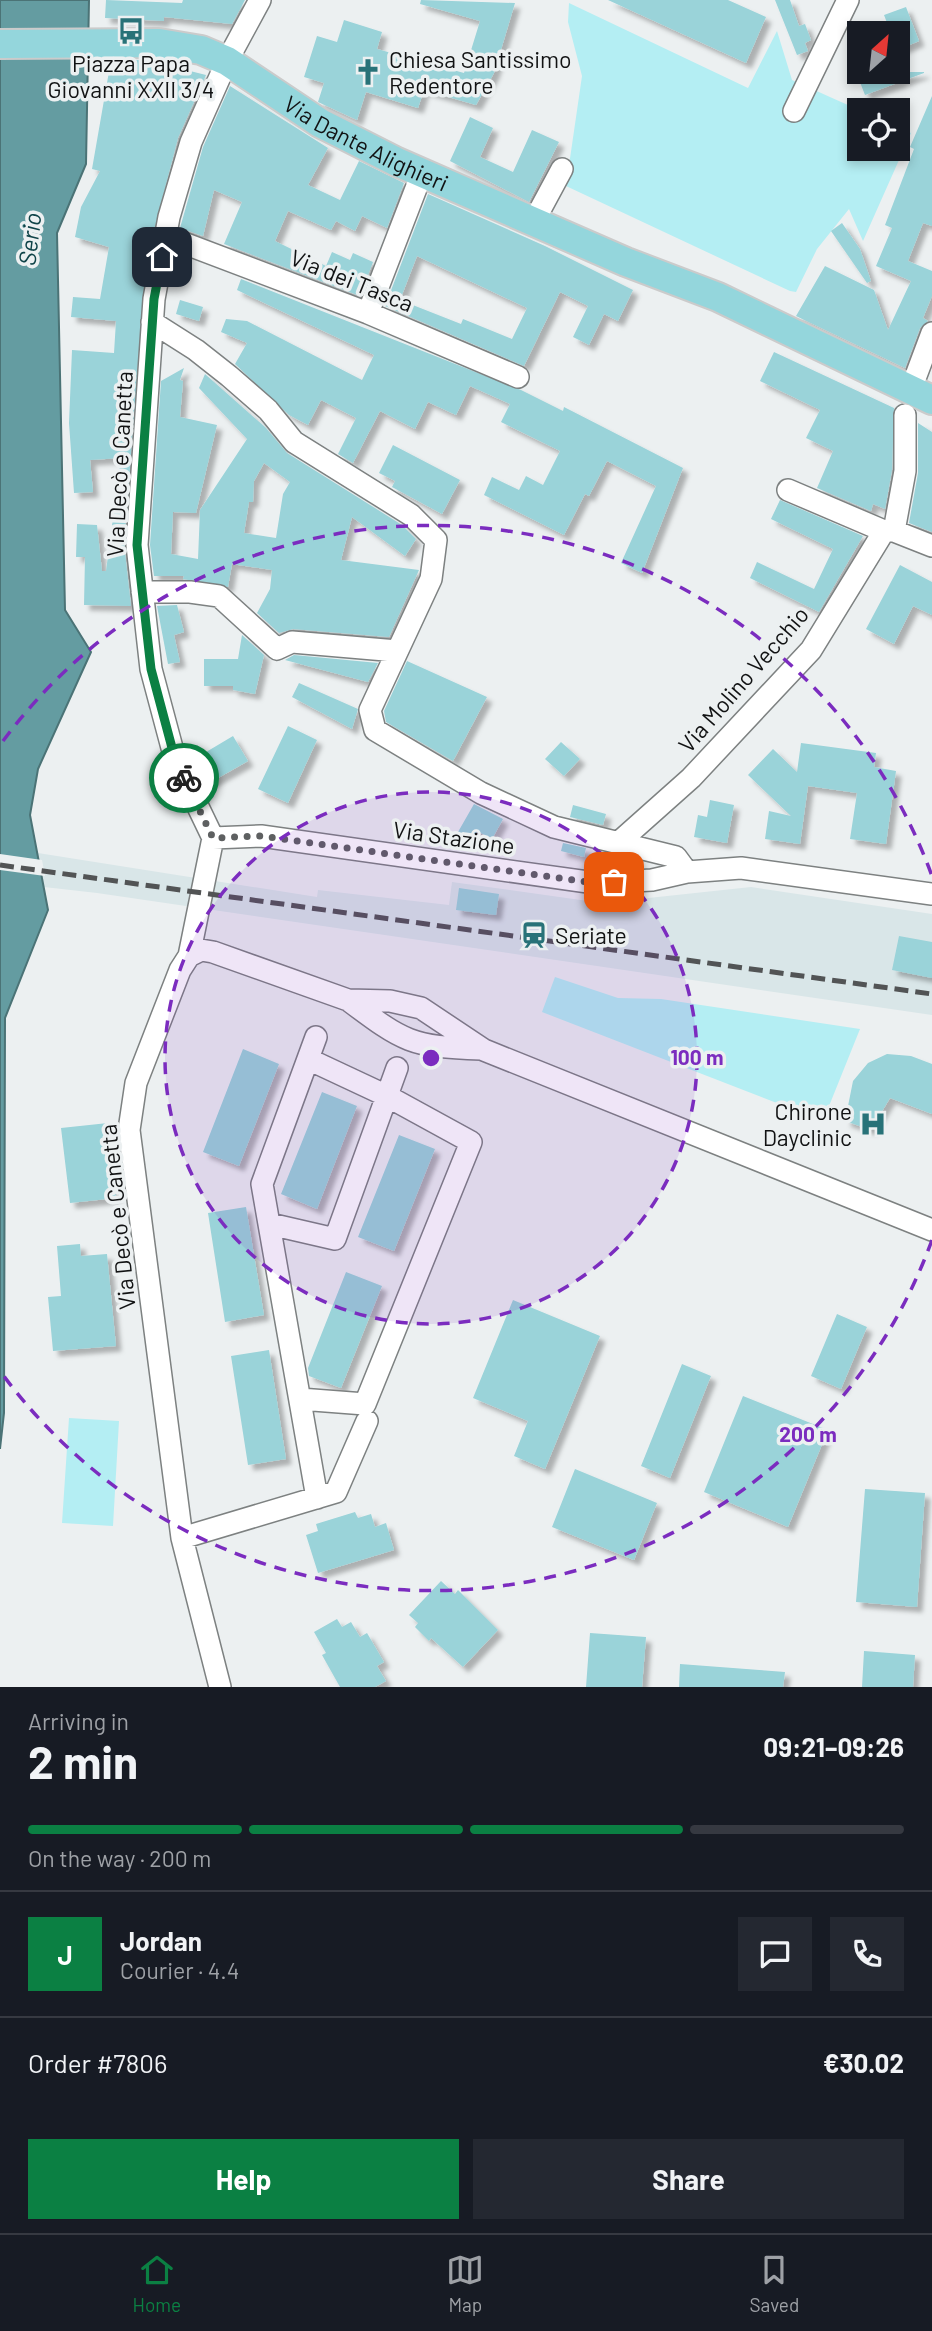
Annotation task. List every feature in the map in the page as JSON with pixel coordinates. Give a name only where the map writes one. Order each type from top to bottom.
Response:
[{"type":"main road","name":"Via Dante Alighieri","points":[[0,44],[159,43],[201,50],[228,61],[320,123],[422,173],[626,262],[718,297],[920,406]]},
{"type":"street","name":"Via Decò e Canetta","points":[[220,1687],[182,1538],[130,1130],[136,1083],[180,970],[189,956],[213,838],[175,759],[151,669],[137,545],[152,322],[165,236],[191,142],[228,61],[260,0]]},
{"type":"street","points":[[794,111],[848,0]]},
{"type":"street","points":[[534,221],[562,169]]},
{"type":"street","points":[[368,313],[422,173]]},
{"type":"street","name":"Via dei Tasca","points":[[165,236],[368,313],[518,377]]},
{"type":"street","points":[[152,322],[196,350],[229,376],[268,410],[294,442],[411,515],[436,540],[430,579],[370,710],[375,730],[481,793],[554,827],[676,857],[687,872]]},
{"type":"street","points":[[920,406],[932,333]]},
{"type":"street","name":"Via Molino Vecchio","points":[[618,843],[691,778],[811,650],[889,531],[920,406]]},
{"type":"street","points":[[788,489],[932,547]]},
{"type":"street","points":[[142,592],[190,592],[219,596],[277,649],[292,642],[397,651]]},
{"type":"street","name":"Via Stazione","points":[[213,838],[261,836],[595,883],[652,880],[687,872],[741,867],[932,894]]},
{"type":"street","points":[[189,956],[201,950],[213,952],[348,1000],[408,1041],[444,1038],[484,1049],[932,1230]]},
{"type":"street","points":[[348,1000],[390,1001],[421,1008],[444,1038]]},
{"type":"street","points":[[379,1023],[380,1014],[390,1001]]},
{"type":"street","points":[[316,1037],[262,1184],[317,1498]]},
{"type":"street","points":[[300,1399],[365,1404],[471,1142],[387,1096],[308,1059]]},
{"type":"street","points":[[270,1224],[335,1239],[397,1068]]},
{"type":"street","points":[[182,1538],[336,1492],[367,1421]]},
{"type":"shaded area","points":[[569,3],[748,88],[777,31],[792,80],[847,105],[847,161],[899,161],[863,241],[849,209],[817,249],[796,292],[790,291],[566,186],[582,76],[568,22]]},
{"type":"shaded area","points":[[0,847],[317,897],[318,890],[449,905],[452,882],[602,903],[751,887],[932,914],[932,1015],[97,893],[0,882]]},
{"type":"shaded area","points":[[555,977],[618,998],[661,999],[860,1029],[823,1121],[542,1012]]},
{"type":"shaded area","points":[[69,1418],[119,1421],[113,1526],[62,1523]]},
{"type":"water","name":"Serio","points":[[0,0],[89,0],[86,164],[57,233],[65,610],[91,652],[38,769],[30,815],[48,910],[5,1018],[4,1413],[0,1449]]},
{"type":"pier","points":[[0,854],[42,860],[45,876],[0,870]]},
{"type":"building","points":[[106,0],[182,3],[183,0],[245,0],[232,24],[164,17],[164,21],[105,18]]},
{"type":"building","name":"Chiesa Santissimo Redentore","points":[[421,0],[515,3],[494,73],[476,105],[424,90],[418,108],[366,92],[357,120],[318,102],[324,83],[304,77],[317,36],[337,42],[344,20],[382,32],[377,49],[464,73],[480,21],[420,4]]},
{"type":"building","points":[[608,0],[728,0],[766,17],[746,63]]},
{"type":"building","points":[[775,0],[790,0],[799,26],[805,24],[811,40],[805,43],[808,51],[797,55]]},
{"type":"building","points":[[906,7],[919,41],[910,45],[910,21],[886,21],[884,15]]},
{"type":"building","points":[[111,60],[146,60],[206,75],[178,138],[146,261],[124,544],[131,606],[84,605],[85,557],[76,557],[77,524],[97,525],[102,571],[106,571],[121,458],[90,460],[93,492],[74,493],[69,423],[72,350],[114,353],[116,321],[71,317],[73,297],[100,299],[109,247],[75,237],[81,207],[100,171],[92,169]]},
{"type":"building","points":[[910,72],[924,73],[910,78]]},
{"type":"building","points":[[861,84],[894,84],[865,95]]},
{"type":"building","points":[[230,86],[328,148],[308,185],[340,200],[359,161],[404,183],[387,228],[362,216],[355,231],[336,221],[331,230],[288,211],[275,241],[326,266],[332,252],[350,260],[353,253],[373,262],[360,296],[224,244],[242,202],[214,190],[203,236],[180,228],[203,147]]},
{"type":"building","points":[[932,96],[932,226],[923,223],[908,261],[932,271],[932,296],[923,318],[928,321],[920,328],[905,368],[796,316],[825,266],[874,290],[888,330],[911,281],[876,266],[892,228],[885,225],[914,149],[910,147]]},
{"type":"building","points":[[470,117],[493,128],[480,157],[513,172],[532,130],[559,142],[529,202],[450,161]]},
{"type":"building","points":[[428,194],[545,246],[633,290],[618,321],[604,314],[589,345],[573,337],[588,306],[560,292],[524,366],[385,306]],"holes":[[[417,256],[527,308],[512,339],[463,319],[461,324],[400,300]]]},
{"type":"building","points":[[842,223],[860,249],[871,281],[867,283],[831,231]]},
{"type":"building","points":[[241,279],[521,390],[563,411],[564,407],[683,468],[642,573],[621,563],[656,486],[607,461],[589,496],[585,494],[564,535],[484,495],[492,477],[519,490],[526,476],[543,485],[560,451],[501,422],[510,404],[470,386],[456,415],[428,402],[415,429],[380,411],[353,463],[338,454],[356,418],[321,400],[308,425],[289,415],[235,364],[247,343],[221,332],[226,319],[247,321],[362,380],[374,355],[237,290]]},
{"type":"building","points":[[180,300],[203,307],[199,321],[176,314]]},
{"type":"building","points":[[774,352],[894,408],[892,470],[885,509],[873,504],[871,511],[817,488],[833,451],[806,438],[820,410],[760,381]]},
{"type":"building","points":[[184,368],[180,380],[183,381],[180,417],[217,425],[196,513],[173,512],[171,554],[198,559],[200,510],[247,439],[199,388],[205,374],[266,428],[287,453],[402,525],[416,539],[405,556],[352,517],[341,560],[419,570],[389,637],[293,629],[279,633],[257,613],[270,589],[272,570],[232,564],[228,587],[183,579],[184,576],[154,576],[150,545],[161,381]],"holes":[[[264,463],[290,482],[283,494],[276,538],[244,533],[249,502],[253,502],[254,481]]]},
{"type":"building","points":[[918,423],[932,432],[932,532],[909,523],[918,473]]},
{"type":"building","points":[[393,445],[460,480],[442,514],[392,487],[395,481],[379,473]]},
{"type":"building","points":[[780,500],[863,536],[819,612],[750,578],[757,562],[814,589],[833,549],[771,519]]},
{"type":"building","points":[[900,565],[932,582],[932,615],[913,606],[894,644],[866,629]]},
{"type":"building","points":[[177,605],[184,632],[174,635],[180,662],[168,664],[157,606]]},
{"type":"building","points":[[242,635],[264,655],[255,694],[233,690],[233,686],[204,686],[204,659],[238,659]]},
{"type":"building","points":[[294,655],[378,663],[368,682],[285,660]]},
{"type":"building","points":[[407,661],[487,697],[453,761],[386,722],[384,711]]},
{"type":"building","points":[[299,683],[358,709],[352,729],[292,697]]},
{"type":"building","points":[[288,726],[317,740],[288,803],[258,789]]},
{"type":"building","points":[[233,736],[248,761],[204,786],[191,761]]},
{"type":"building","points":[[561,742],[580,759],[564,776],[545,759]]},
{"type":"building","points":[[801,743],[876,753],[874,767],[896,771],[886,844],[850,839],[857,793],[808,786],[800,844],[765,839],[769,811],[791,816],[748,775],[773,749],[797,772]]},
{"type":"building","points":[[710,800],[734,805],[727,843],[694,837],[698,815],[707,817]]},
{"type":"building","points":[[474,804],[503,819],[492,839],[477,831],[472,840],[458,832]]},
{"type":"building","points":[[573,805],[606,814],[603,825],[570,817]]},
{"type":"building","points":[[563,843],[586,848],[584,857],[561,851]]},
{"type":"building","points":[[459,888],[499,894],[496,915],[456,910]]},
{"type":"building","points":[[899,936],[932,942],[932,978],[892,970]]},
{"type":"building","points":[[243,1049],[279,1064],[239,1166],[203,1152]]},
{"type":"building","points":[[887,1054],[911,1056],[932,1064],[932,1114],[890,1098],[871,1130],[845,1121],[853,1081],[868,1063]]},
{"type":"building","points":[[322,1092],[357,1106],[317,1209],[281,1194]]},
{"type":"building","points":[[108,1123],[116,1198],[70,1203],[61,1128]]},
{"type":"building","points":[[399,1135],[435,1149],[394,1251],[358,1237]]},
{"type":"building","points":[[246,1207],[264,1315],[225,1322],[208,1213]]},
{"type":"building","points":[[80,1244],[81,1256],[107,1254],[116,1346],[53,1351],[48,1297],[61,1296],[57,1246]]},
{"type":"building","points":[[346,1272],[382,1286],[341,1388],[309,1376],[308,1368]]},
{"type":"building","points":[[513,1300],[600,1336],[545,1469],[514,1456],[528,1421],[473,1398]]},
{"type":"building","points":[[837,1314],[867,1327],[841,1389],[811,1376]]},
{"type":"building","points":[[269,1350],[286,1459],[248,1465],[231,1356]]},
{"type":"building","points":[[682,1364],[711,1376],[670,1478],[641,1466]]},
{"type":"building","points":[[743,1396],[828,1430],[788,1527],[704,1492]]},
{"type":"building","points":[[575,1469],[657,1503],[634,1560],[552,1527]]},
{"type":"building","points":[[865,1489],[925,1493],[917,1607],[856,1602]]},
{"type":"building","points":[[355,1512],[358,1518],[371,1514],[375,1527],[386,1523],[394,1550],[318,1573],[306,1535],[318,1531],[316,1524]]},
{"type":"building","points":[[441,1581],[455,1594],[458,1590],[498,1630],[463,1667],[431,1638],[429,1641],[415,1627],[418,1623],[409,1615]]},
{"type":"building","points":[[337,1619],[342,1627],[351,1622],[360,1637],[367,1633],[384,1662],[377,1666],[386,1681],[375,1687],[340,1687],[322,1655],[326,1653],[314,1632]]},
{"type":"building","points":[[590,1633],[646,1637],[642,1687],[586,1687]]},
{"type":"building","points":[[864,1651],[915,1655],[913,1687],[862,1687]]},
{"type":"building","points":[[680,1664],[785,1672],[783,1687],[679,1687]]},
{"type":"railway","points":[[0,865],[932,994]]},
{"type":"way so far","points":[[184,778],[213,838],[261,836],[595,883],[614,882]]},
{"type":"place","name":"Piazza Papa Giovanni XXII 3/4","points":[[131,31]]},
{"type":"place","name":"Chiesa Santissimo Redentore","points":[[368,72]]},
{"type":"place","name":"Seriate","points":[[534,935]]},
{"type":"place","name":"Chirone Dayclinic","points":[[873,1124]]},
{"type":"route","points":[[162,257],[154,299],[137,545],[151,669],[175,759],[184,778]]}]
